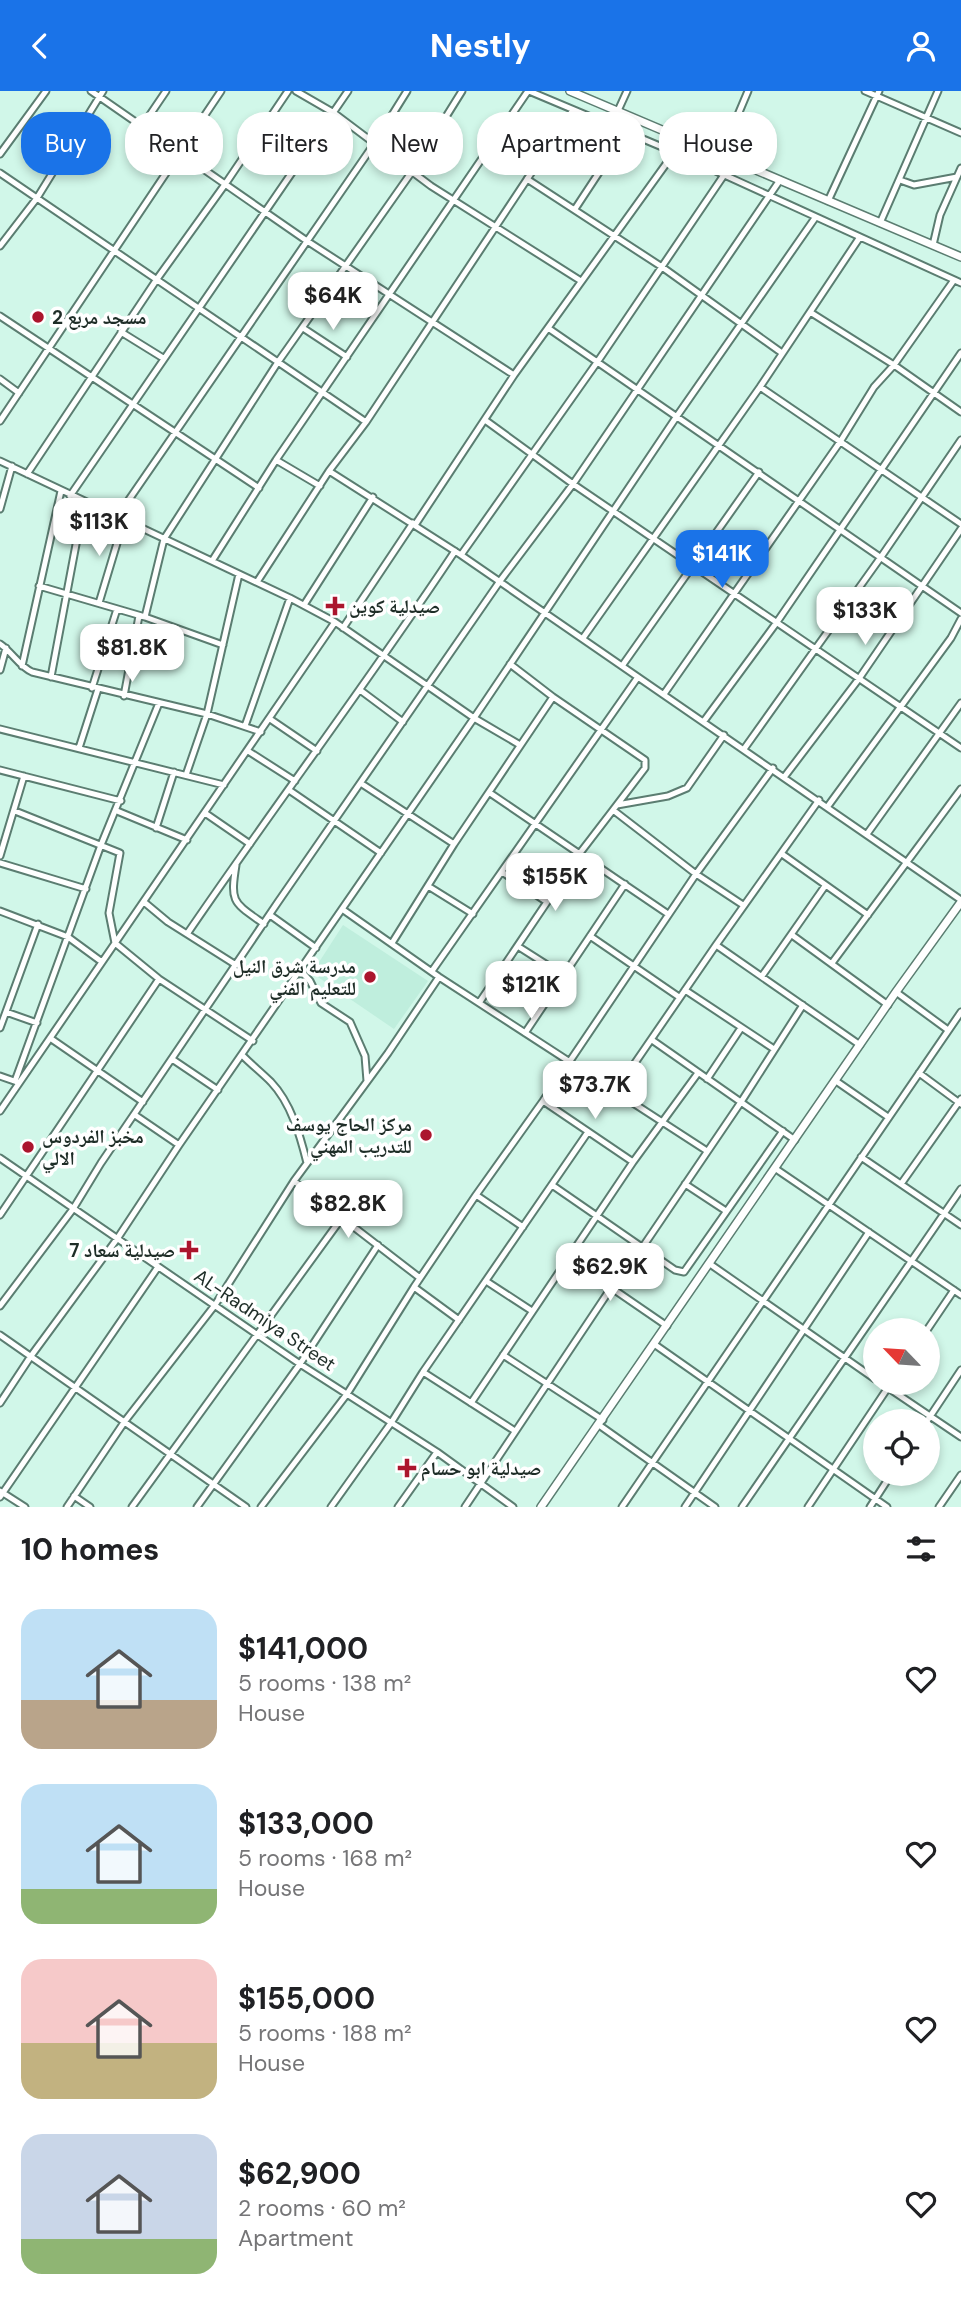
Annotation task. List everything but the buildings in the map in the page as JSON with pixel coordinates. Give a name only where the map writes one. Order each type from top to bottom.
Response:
[{"type":"street","points":[[0,154],[46,91]]},
{"type":"street","points":[[91,91],[101,94],[125,112]]},
{"type":"street","points":[[152,112],[166,91]]},
{"type":"street","points":[[207,112],[221,91]]},
{"type":"street","points":[[27,474],[157,279],[288,91]]},
{"type":"street","points":[[296,91],[332,112]]},
{"type":"street","points":[[335,112],[348,91]]},
{"type":"street","points":[[394,112],[407,91]]},
{"type":"street","points":[[449,112],[462,91]]},
{"type":"street","points":[[212,561],[276,460],[528,91],[578,112]]},
{"type":"street","points":[[570,91],[659,129]]},
{"type":"street","points":[[617,111],[627,91]]},
{"type":"street","points":[[739,112],[748,91]]},
{"type":"street","points":[[865,91],[878,94],[961,132]]},
{"type":"street","points":[[880,223],[938,91]]},
{"type":"street","points":[[0,246],[37,198],[101,94]]},
{"type":"street","points":[[828,201],[878,94]]},
{"type":"street","points":[[257,582],[573,110]]},
{"type":"street","points":[[353,128],[367,139]]},
{"type":"street","points":[[117,517],[173,432],[367,154]]},
{"type":"street","points":[[933,245],[940,215],[961,168]]},
{"type":"street","points":[[0,173],[366,422]]},
{"type":"street","points":[[343,628],[514,375],[659,174]]},
{"type":"street","points":[[0,421],[164,175]]},
{"type":"street","points":[[214,175],[307,241],[514,375]]},
{"type":"street","points":[[70,496],[197,307],[290,175]]},
{"type":"street","points":[[124,696],[164,539],[278,362],[410,175]]},
{"type":"street","points":[[414,175],[581,281]]},
{"type":"street","points":[[575,209],[597,175]]},
{"type":"street","points":[[461,555],[598,361],[724,175],[961,283]]},
{"type":"street","points":[[768,175],[961,257]]},
{"type":"street","points":[[900,180],[914,185],[957,177]]},
{"type":"street","points":[[527,179],[662,267],[782,353]]},
{"type":"street","points":[[0,1306],[73,1209],[101,1163],[270,915],[500,582],[573,484],[780,180]]},
{"type":"street","points":[[0,1403],[243,1056],[677,416],[815,218]]},
{"type":"street","points":[[583,638],[760,387],[860,237]]},
{"type":"street","points":[[664,694],[840,442],[874,387],[894,365],[954,280]]},
{"type":"street","points":[[810,312],[894,365],[961,412]]},
{"type":"street","points":[[0,329],[3,318],[258,488]]},
{"type":"street","points":[[303,328],[347,358]]},
{"type":"street","points":[[548,328],[961,613]]},
{"type":"street","points":[[121,332],[163,358]]},
{"type":"street","points":[[704,721],[777,622],[961,353]]},
{"type":"street","points":[[0,379],[19,393]]},
{"type":"street","points":[[760,387],[961,526],[858,680],[785,776]]},
{"type":"street","points":[[485,420],[530,455],[961,748]]},
{"type":"street","points":[[744,749],[881,558],[961,440]]},
{"type":"street","points":[[276,460],[320,486]]},
{"type":"street","points":[[0,461],[304,605],[335,622],[474,718],[520,745]]},
{"type":"street","points":[[0,509],[12,466]]},
{"type":"street","points":[[329,471],[373,497],[583,638],[908,861],[961,901],[541,1507]]},
{"type":"street","points":[[622,666],[759,472]]},
{"type":"street","points":[[22,666],[61,491]]},
{"type":"street","points":[[304,605],[373,497]]},
{"type":"street","points":[[51,677],[84,502]]},
{"type":"street","points":[[99,603],[124,520]]},
{"type":"street","points":[[187,934],[384,657],[455,551]]},
{"type":"street","points":[[186,775],[207,714],[239,574]]},
{"type":"street","points":[[39,586],[99,603],[223,645]]},
{"type":"street","points":[[245,726],[290,598]]},
{"type":"street","points":[[79,748],[117,609]]},
{"type":"street","points":[[828,806],[951,638],[961,619]]},
{"type":"street","points":[[0,1111],[17,1082],[187,840],[335,622]]},
{"type":"street","points":[[0,644],[32,672],[207,714],[261,732]]},
{"type":"street","points":[[0,670],[6,648]]},
{"type":"street","points":[[479,1003],[580,853],[646,764],[645,760],[510,664]]},
{"type":"street","points":[[432,971],[638,677]]},
{"type":"street","points":[[360,690],[403,722]]},
{"type":"street","points":[[392,943],[454,844],[553,697]]},
{"type":"street","points":[[17,1082],[101,845],[159,703]]},
{"type":"street","points":[[867,834],[961,703]]},
{"type":"street","points":[[270,719],[317,751]]},
{"type":"street","points":[[0,729],[224,785]]},
{"type":"street","points":[[615,808],[687,789],[724,735]]},
{"type":"street","points":[[248,751],[295,781]]},
{"type":"street","points":[[261,1507],[347,1394],[476,1195],[570,1062],[668,914],[773,768]]},
{"type":"street","points":[[0,771],[121,801]]},
{"type":"street","points":[[156,828],[174,772]]},
{"type":"street","points":[[0,856],[24,776]]},
{"type":"street","points":[[362,784],[454,844]]},
{"type":"street","points":[[832,963],[961,789]]},
{"type":"street","points":[[289,790],[381,853]]},
{"type":"street","points":[[490,793],[668,914]]},
{"type":"street","points":[[615,1092],[743,905],[819,800]]},
{"type":"street","points":[[615,808],[696,874],[743,905]]},
{"type":"street","points":[[15,811],[120,854],[109,913],[115,943],[159,979],[253,1041]]},
{"type":"street","points":[[117,811],[187,840]]},
{"type":"street","points":[[205,813],[250,844]]},
{"type":"street","points":[[782,854],[868,915]]},
{"type":"street","points":[[237,861],[232,889],[234,899],[264,924]]},
{"type":"street","points":[[0,863],[86,888]]},
{"type":"street","points":[[502,872],[547,902]]},
{"type":"street","points":[[525,1033],[625,884]]},
{"type":"street","points":[[762,976],[825,885]]},
{"type":"street","points":[[428,887],[473,914]]},
{"type":"street","points":[[144,902],[168,922],[236,965]]},
{"type":"street","points":[[342,909],[439,977],[707,1151]]},
{"type":"street","points":[[0,911],[68,937],[102,962]]},
{"type":"street","points":[[270,915],[316,947]]},
{"type":"street","points":[[0,1028],[38,925]]},
{"type":"street","points":[[792,935],[888,1005]]},
{"type":"street","points":[[590,936],[679,997]]},
{"type":"street","points":[[716,945],[860,1045]]},
{"type":"street","points":[[519,947],[563,975]]},
{"type":"street","points":[[301,971],[310,981],[321,1003],[351,1022],[363,1051],[367,1081]]},
{"type":"street","points":[[67,1507],[124,1421],[215,1305],[294,1181],[439,977]]},
{"type":"street","points":[[0,1215],[159,979]]},
{"type":"street","points":[[685,990],[774,1049]]},
{"type":"street","points":[[896,992],[948,1030]]},
{"type":"street","points":[[642,1248],[803,1005]]},
{"type":"street","points":[[6,1011],[37,1023]]},
{"type":"street","points":[[622,1507],[961,1012]]},
{"type":"street","points":[[707,1079],[741,1028]]},
{"type":"street","points":[[50,1038],[144,1102]]},
{"type":"street","points":[[652,1039],[795,1140]]},
{"type":"street","points":[[243,1056],[271,1082],[285,1103],[298,1129],[307,1163]]},
{"type":"street","points":[[172,1059],[218,1090]]},
{"type":"street","points":[[471,1403],[596,1216],[698,1073]]},
{"type":"street","points":[[901,1184],[960,1102],[919,1073]]},
{"type":"street","points":[[0,1076],[17,1082]]},
{"type":"street","points":[[836,1081],[888,1117]]},
{"type":"street","points":[[543,1101],[633,1163]]},
{"type":"street","points":[[135,1115],[179,1145]]},
{"type":"street","points":[[552,1185],[642,1248],[676,1270],[684,1272],[783,1131]]},
{"type":"street","points":[[331,1507],[588,1132]]},
{"type":"street","points":[[861,1157],[961,1225]]},
{"type":"street","name":"AL-Radmiya Street","points":[[0,1158],[300,1364],[437,1452],[513,1507]]},
{"type":"street","points":[[776,1168],[961,1295]]},
{"type":"street","points":[[294,1181],[420,1278]]},
{"type":"street","points":[[685,1184],[726,1211]]},
{"type":"street","points":[[742,1507],[961,1189]]},
{"type":"street","points":[[476,1195],[523,1227]]},
{"type":"street","points":[[132,1507],[341,1219]]},
{"type":"street","points":[[685,1507],[869,1232]]},
{"type":"street","points":[[197,1507],[300,1364],[378,1245]]},
{"type":"street","points":[[568,1258],[667,1326]]},
{"type":"street","points":[[710,1264],[863,1371]]},
{"type":"street","points":[[25,1507],[1,1494],[77,1388],[158,1267]]},
{"type":"street","points":[[486,1281],[532,1311]]},
{"type":"street","points":[[414,1287],[459,1319]]},
{"type":"street","points":[[465,1507],[611,1288]]},
{"type":"street","points":[[935,1318],[954,1290]]},
{"type":"street","points":[[0,1335],[246,1507]]},
{"type":"street","points":[[654,1344],[887,1507]]},
{"type":"street","points":[[503,1355],[547,1383],[715,1507]]},
{"type":"street","points":[[935,1409],[961,1370]]},
{"type":"street","points":[[423,1372],[515,1431]]},
{"type":"street","points":[[808,1507],[882,1395]]},
{"type":"street","points":[[901,1395],[918,1409]]},
{"type":"street","points":[[940,1425],[961,1437]]},
{"type":"street","points":[[398,1507],[437,1452]]},
{"type":"street","points":[[939,1507],[961,1475]]},
{"type":"street","points":[[870,1507],[884,1486]]},
{"type":"street","points":[[74,1496],[90,1507]]},
{"type":"shaded area","name":"مدرسة شرق النيل للتعليم الفني","points":[[343,925],[428,981],[394,1029],[312,973]]},
{"type":"place","name":"مسجد مربع 2","points":[[38,317]]},
{"type":"place","name":"صيدلية كوين","points":[[335,606]]},
{"type":"place","name":"مدرسة شرق النيل للتعليم الفني","points":[[370,977]]},
{"type":"place","name":"مركز الحاج يوسف للتدريب المهني","points":[[426,1135]]},
{"type":"place","name":"مخبز الفردوس الالي","points":[[28,1147]]},
{"type":"place","name":"صيدلية سعاد 7","points":[[189,1250]]},
{"type":"place","name":"صيدلية ابو حسام","points":[[407,1468]]}]
